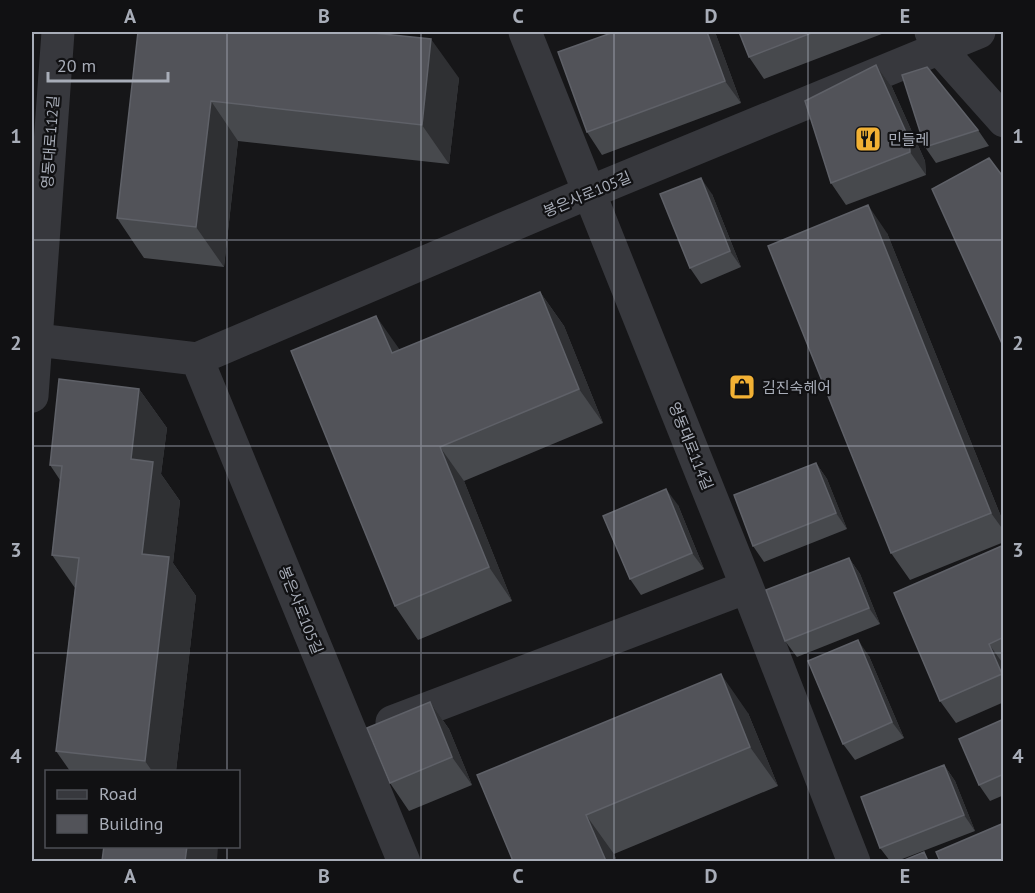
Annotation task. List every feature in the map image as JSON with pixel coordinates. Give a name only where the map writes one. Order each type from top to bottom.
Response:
[{"type":"street","name":"영동대로112길","points":[[32,396],[57,32]]},
{"type":"street","name":"영동대로114길","points":[[525,32],[854,861]]},
{"type":"street","name":"봉은사로105길","points":[[37,340],[197,359],[590,192],[934,39],[978,32]]},
{"type":"street","points":[[934,39],[1004,121]]},
{"type":"street","name":"봉은사로105길","points":[[197,359],[404,861]]},
{"type":"street","points":[[354,736],[747,587]]},
{"type":"building","points":[[138,32],[364,32],[431,39],[422,125],[211,101],[196,227],[117,218]]},
{"type":"building","points":[[614,32],[707,32],[725,81],[587,132],[558,52]]},
{"type":"building","points":[[739,32],[814,32],[749,57]]},
{"type":"building","points":[[876,65],[909,139],[910,152],[831,183],[805,101]]},
{"type":"building","points":[[927,67],[978,130],[925,147],[902,75]]},
{"type":"building","points":[[989,158],[1004,178],[1004,348],[932,189]]},
{"type":"building","points":[[701,178],[730,251],[690,268],[660,194]]},
{"type":"building","points":[[868,205],[991,513],[891,553],[768,246]]},
{"type":"building","points":[[540,292],[579,389],[440,447],[489,567],[395,606],[291,351],[376,316],[392,353]]},
{"type":"building","points":[[59,379],[139,389],[131,459],[153,462],[142,554],[169,557],[145,761],[56,751],[79,558],[52,555],[62,466],[50,465]]},
{"type":"building","points":[[816,463],[836,513],[753,546],[734,495]]},
{"type":"building","points":[[666,489],[692,553],[630,579],[603,516]]},
{"type":"building","points":[[1004,545],[1004,637],[989,644],[1002,674],[940,701],[894,593]]},
{"type":"building","points":[[849,558],[869,608],[785,641],[766,590]]},
{"type":"building","points":[[858,640],[892,722],[843,744],[808,661]]},
{"type":"building","points":[[721,674],[750,747],[586,815],[606,861],[513,861],[477,775]]},
{"type":"building","points":[[430,702],[452,757],[390,783],[367,728]]},
{"type":"building","points":[[1004,719],[1004,774],[979,785],[959,739]]},
{"type":"building","points":[[944,765],[964,815],[880,848],[861,797]]},
{"type":"building","points":[[1004,823],[1004,861],[940,861],[936,852]]},
{"type":"building","points":[[104,848],[187,848],[185,861],[102,861]]},
{"type":"building","points":[[924,852],[928,861],[902,861]]},
{"type":"place","name":"민들레","points":[[868,139]]},
{"type":"place","name":"김진숙헤어","points":[[742,387]]}]
